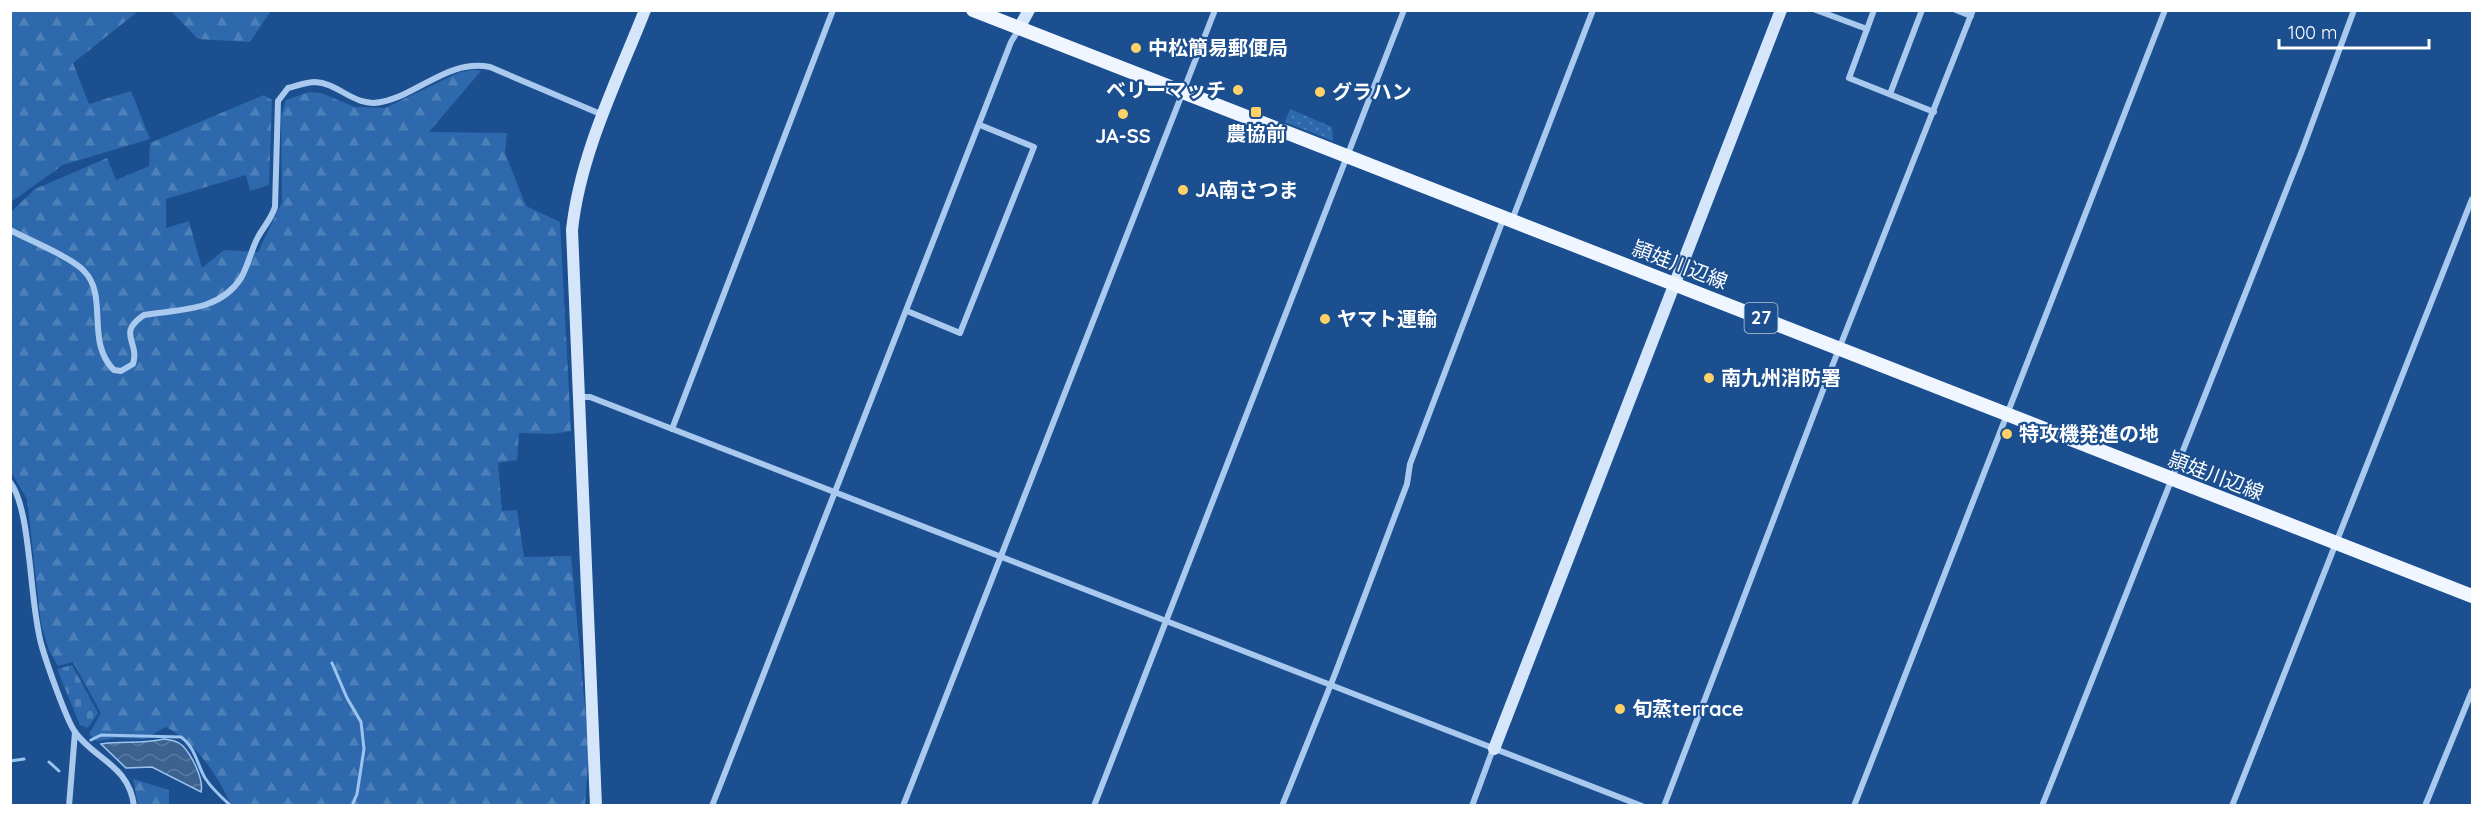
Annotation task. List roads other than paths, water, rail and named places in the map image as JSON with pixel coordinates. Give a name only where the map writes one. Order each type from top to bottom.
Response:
[{"type":"main road","name":"頴娃川辺線","points":[[973,10],[1840,348],[2005,416],[2472,596]]},
{"type":"street","points":[[596,806],[594,728],[576,397],[572,230],[580,181],[645,10]]},
{"type":"street","points":[[672,429],[833,10]]},
{"type":"street","points":[[712,806],[1015,33],[1029,10]]},
{"type":"street","points":[[903,806],[1215,10]]},
{"type":"street","points":[[1094,806],[1404,10]]},
{"type":"street","points":[[1282,806],[1378,562],[1407,484],[1410,464],[1593,10]]},
{"type":"street","points":[[1472,806],[1782,10]]},
{"type":"street","points":[[1816,10],[1867,29]]},
{"type":"street","points":[[1874,10],[1849,78],[1934,112]]},
{"type":"street","points":[[1890,94],[1922,10]]},
{"type":"street","points":[[1664,806],[1972,13],[1956,10]]},
{"type":"street","points":[[1854,806],[2165,10]]},
{"type":"street","points":[[2042,806],[2303,148],[2354,10]]},
{"type":"street","points":[[10,230],[83,269],[94,290],[102,353],[114,370],[121,371],[133,364],[135,357],[129,328],[135,321],[144,315],[192,309],[215,303],[229,293],[242,277],[258,237],[271,219],[275,207],[278,101],[288,88],[315,82],[328,85],[367,103],[380,102],[401,95],[451,70],[478,64],[604,115]]},
{"type":"street","points":[[907,311],[960,333],[1035,147],[980,125]]},
{"type":"street","points":[[2232,806],[2472,199]]},
{"type":"street","points":[[576,397],[590,397],[1642,806]]},
{"type":"street","points":[[10,482],[21,505],[36,625],[42,648],[75,732],[69,806]]},
{"type":"street","points":[[2426,806],[2472,691]]},
{"type":"street","points":[[75,732],[120,772],[128,785],[134,806]]},
{"type":"water","points":[[164,739],[179,743],[186,750],[199,774],[201,792],[152,767],[126,768],[101,744]]},
{"type":"waterway","points":[[332,663],[347,698],[361,722],[364,749],[357,794],[352,806]]},
{"type":"waterway","points":[[91,740],[101,735],[181,737],[193,751],[208,782],[231,806]]},
{"type":"waterway","points":[[10,761],[24,759]]},
{"type":"waterway","points":[[49,762],[59,771]]},
{"type":"place","name":"中松簡易郵便局","points":[[1136,48]]},
{"type":"place","name":"ベリーマッチ","points":[[1238,90]]},
{"type":"place","name":"グラハン","points":[[1320,92]]},
{"type":"place","name":"農協前","points":[[1256,112]]},
{"type":"place","name":"JA-SS","points":[[1123,114]]},
{"type":"place","name":"JA南さつま","points":[[1183,190]]},
{"type":"place","name":"ヤマト運輸","points":[[1325,319]]},
{"type":"place","name":"南九州消防署","points":[[1709,378]]},
{"type":"place","name":"特攻機発進の地","points":[[2007,434]]},
{"type":"place","name":"旬蒸terrace","points":[[1620,709]]}]
